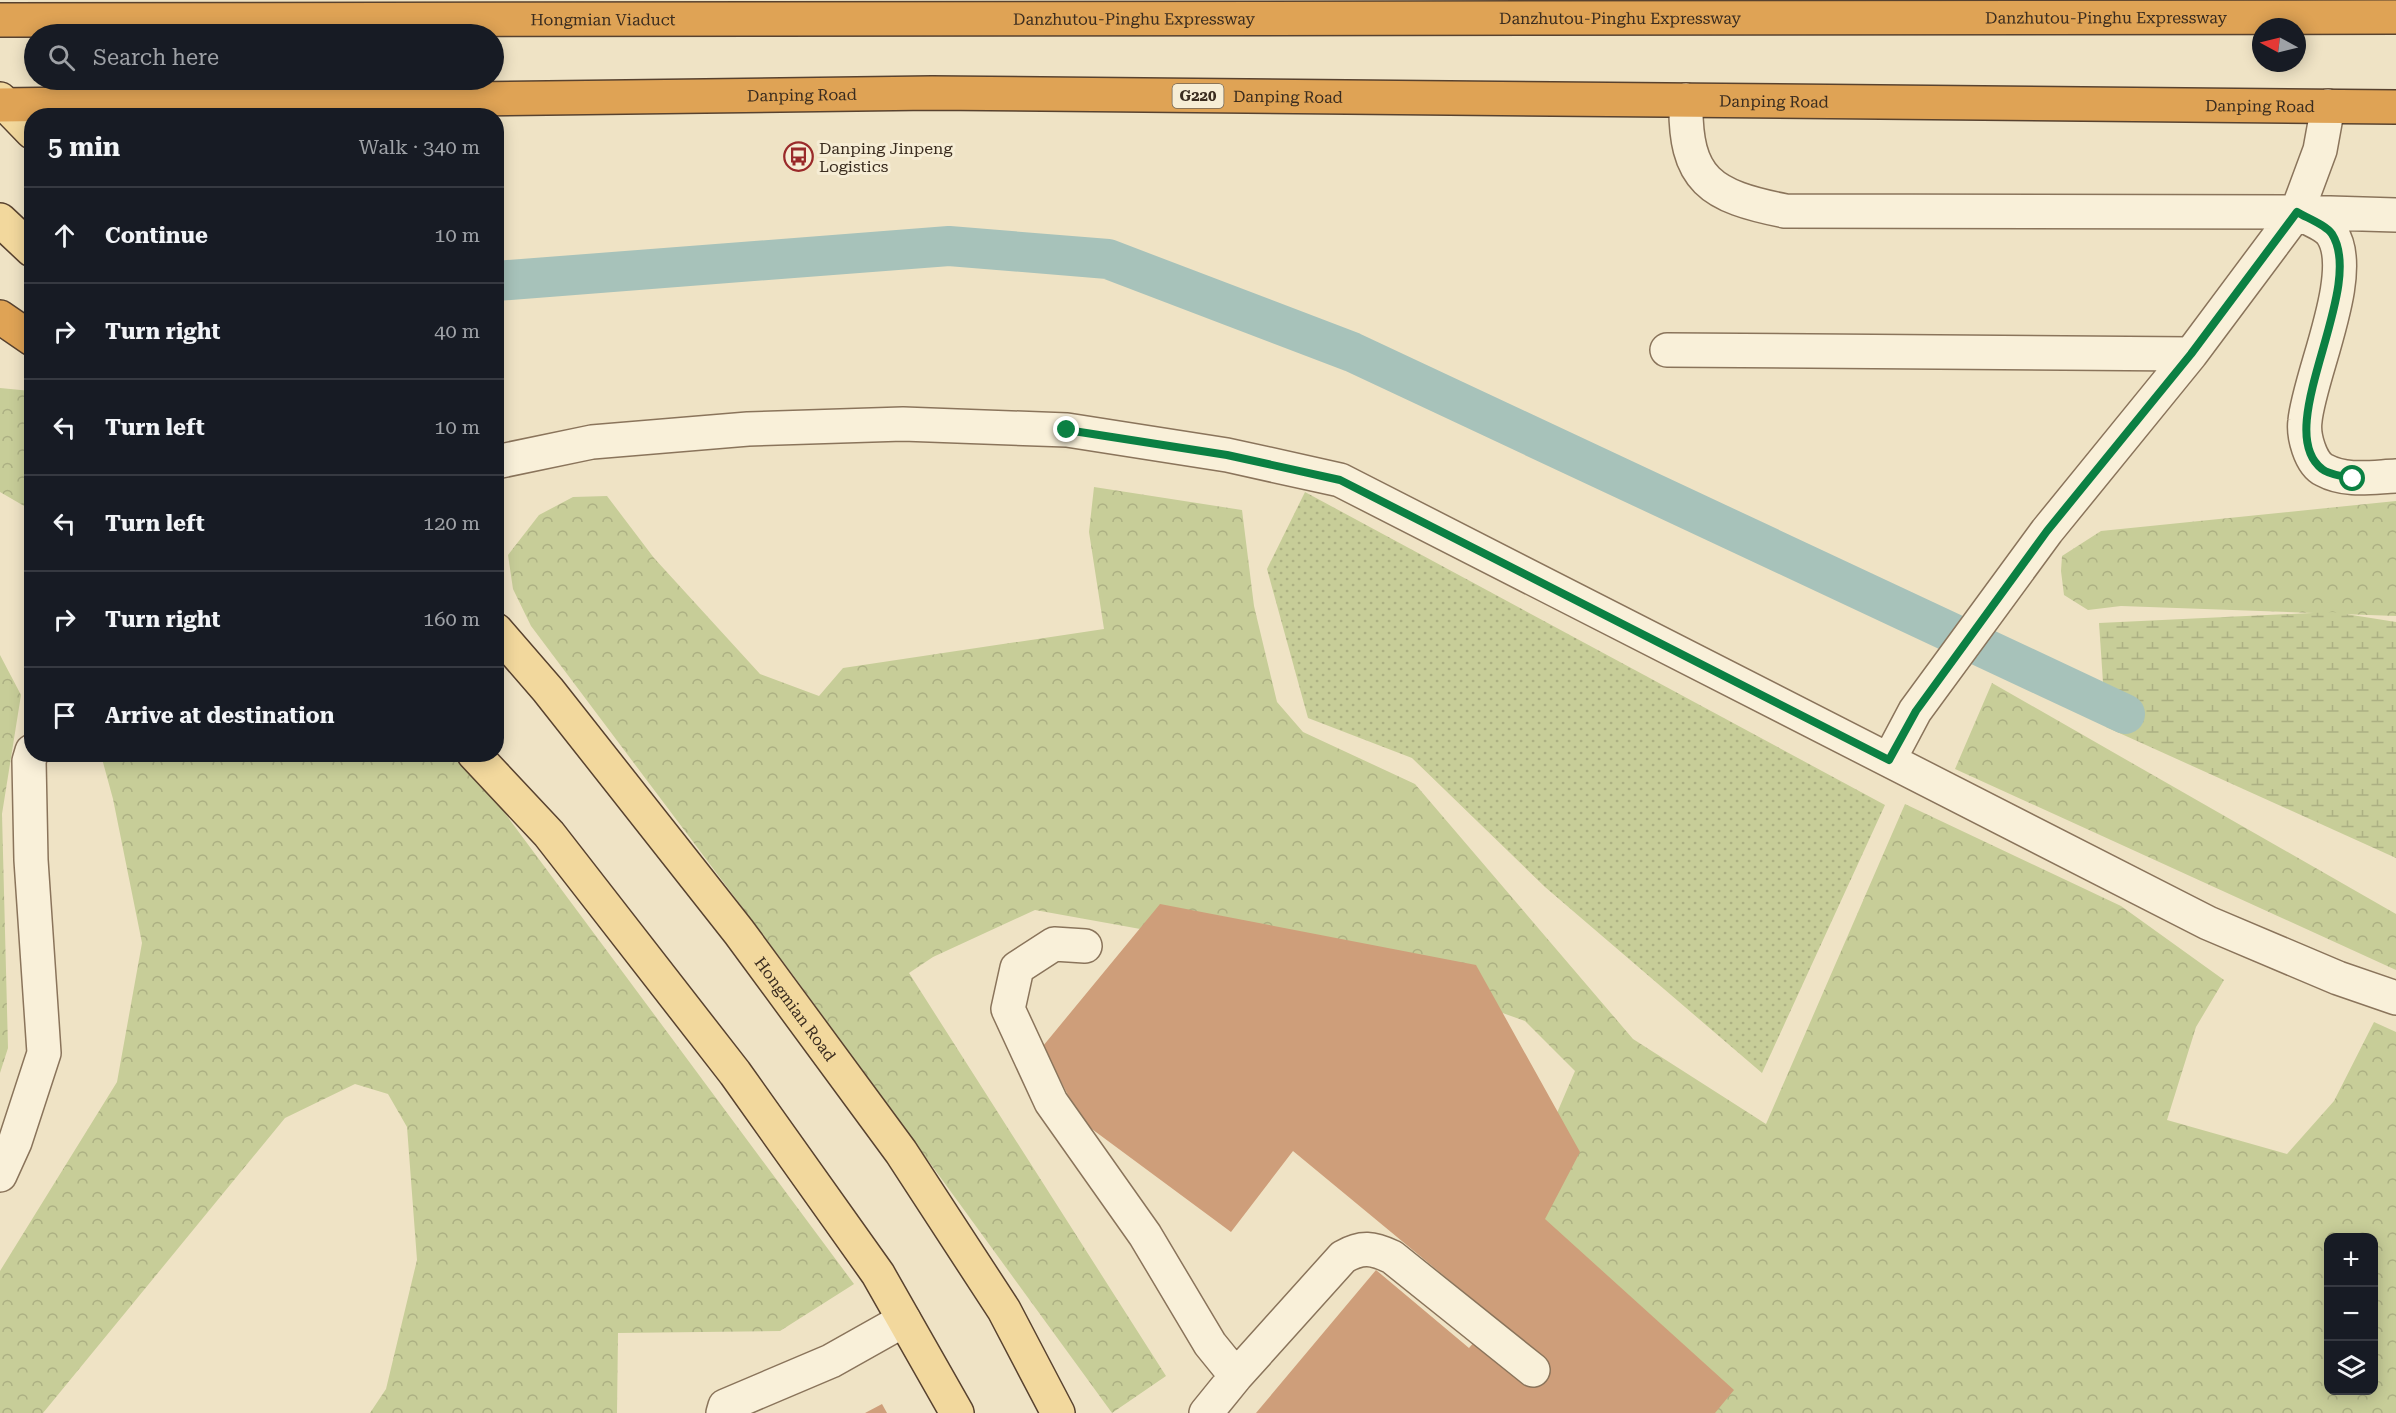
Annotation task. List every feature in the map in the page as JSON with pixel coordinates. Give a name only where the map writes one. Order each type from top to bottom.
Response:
[{"type":"highway","points":[[2262,16],[2396,24]]},
{"type":"highway","name":"Danzhutou-Pinghu Expressway","points":[[845,19],[2396,17]]},
{"type":"highway","name":"Hongmian Viaduct","points":[[0,20],[845,19]]},
{"type":"highway","name":"Danping Road","points":[[2,103],[363,101],[932,93],[2396,107]]},
{"type":"highway","points":[[348,108],[363,101]]},
{"type":"highway","points":[[0,317],[24,334]]},
{"type":"main road","points":[[2,103],[24,124]]},
{"type":"main road","points":[[0,220],[24,242]]},
{"type":"main road","name":"Hongmian Road","points":[[504,639],[548,690],[739,932],[901,1152],[1005,1310],[1058,1413]]},
{"type":"main road","points":[[482,762],[549,834],[735,1073],[878,1274],[957,1413]]},
{"type":"street","points":[[1686,100],[1685,134],[1697,169],[1715,188],[1742,202],[1785,211],[2297,212],[2396,215]]},
{"type":"street","points":[[1889,760],[1916,711],[2047,531],[2191,354],[2297,212],[2320,150],[2328,106]]},
{"type":"street","points":[[2297,212],[2331,232],[2340,253],[2328,327],[2304,422],[2309,450],[2322,470],[2353,479],[2396,476]]},
{"type":"street","points":[[1667,350],[2191,354]]},
{"type":"street","points":[[504,460],[592,442],[748,429],[903,424],[1067,430],[1239,457],[1340,480],[2208,923],[2338,978],[2396,998]]},
{"type":"street","points":[[0,1175],[15,1142],[44,1053],[31,860],[29,762]]},
{"type":"street","points":[[1085,946],[1054,944],[1017,968],[1008,1009],[1051,1102],[1146,1235],[1210,1344],[1236,1376]]},
{"type":"street","points":[[1206,1413],[1236,1376],[1343,1257],[1359,1248],[1377,1250],[1392,1257],[1533,1370]]},
{"type":"street","points":[[723,1413],[725,1406],[831,1361],[904,1320]]},
{"type":"green space","points":[[0,388],[24,390],[24,506],[0,492]]},
{"type":"green space","points":[[1094,487],[1242,510],[1254,606],[1277,702],[1303,732],[1415,784],[1633,1039],[1766,1124],[1905,804],[2121,906],[2224,980],[2196,1027],[2167,1120],[2287,1154],[2334,1101],[2374,1022],[2396,1032],[2396,1413],[1690,1413],[1520,1199],[1575,1071],[1525,1021],[1396,975],[1035,910],[933,957],[909,973],[1166,1376],[1112,1413],[793,975],[531,626],[513,589],[508,555],[539,515],[573,497],[607,496],[654,558],[760,674],[819,696],[843,668],[1104,629],[1089,532]]},
{"type":"green space","points":[[1305,492],[1885,805],[1762,1073],[1545,887],[1412,758],[1308,718],[1267,569]]},
{"type":"green space","points":[[2396,501],[2396,616],[2121,606],[2088,610],[2064,595],[2062,556],[2101,531]]},
{"type":"green space","points":[[2333,612],[2396,622],[2396,858],[2106,727],[2099,623]]},
{"type":"green space","points":[[0,655],[21,695],[2,814],[8,1048],[0,1073]]},
{"type":"green space","points":[[1992,683],[2396,914],[2396,970],[1955,769]]},
{"type":"green space","points":[[103,762],[467,762],[854,1284],[780,1331],[618,1333],[617,1413],[370,1413],[386,1389],[417,1260],[407,1127],[388,1094],[355,1084],[285,1118],[43,1413],[0,1413],[0,1271],[117,1082],[142,943],[113,799]]},
{"type":"building","points":[[1160,904],[1476,965],[1580,1152],[1545,1219],[1734,1390],[1715,1413],[1256,1413],[1376,1270],[1469,1348],[1495,1318],[1293,1151],[1231,1232],[1081,1121],[1043,1046]]},
{"type":"building","points":[[882,1404],[887,1413],[865,1413]]},
{"type":"waterway","points":[[504,280],[949,246],[1108,259],[1352,352],[2125,714]]},
{"type":"place","name":"Danping Jinpeng Logistics","points":[[798,157]]},
{"type":"route","points":[[1067,430],[1227,455],[1340,480],[1889,760],[1916,711],[2047,531],[2191,354],[2297,212],[2331,232],[2340,253],[2335,296],[2322,358],[2304,422],[2309,450],[2322,470],[2353,479]]}]
